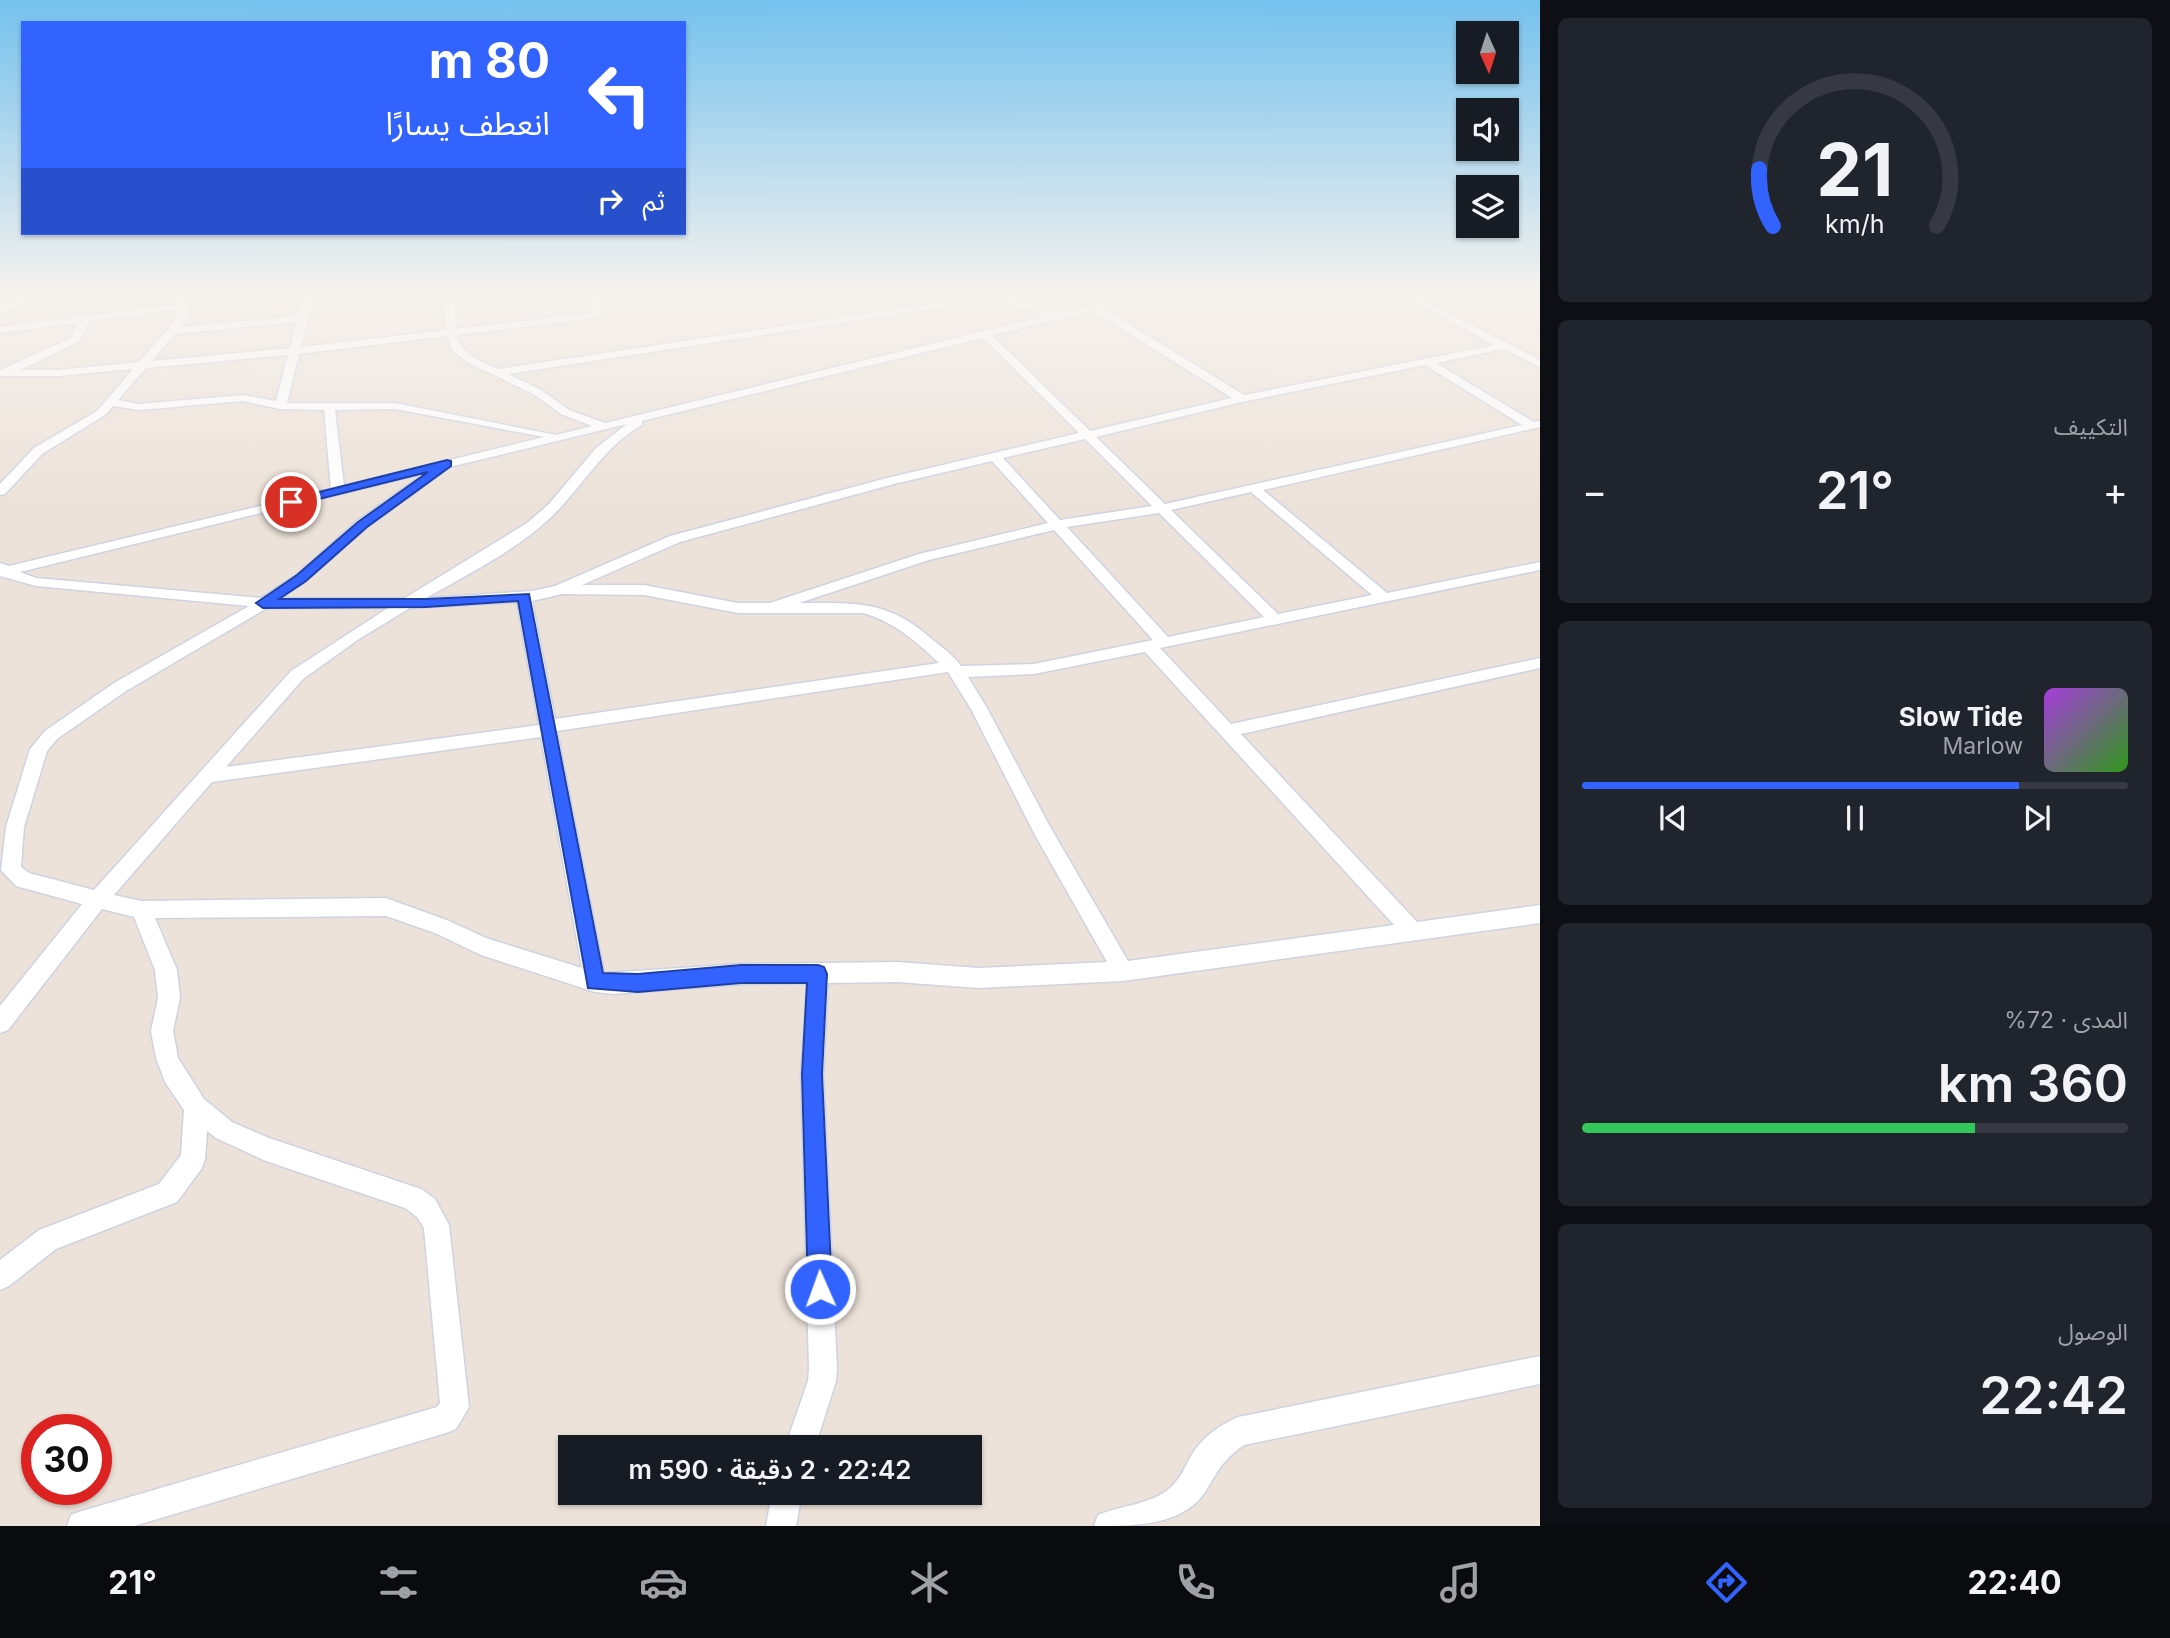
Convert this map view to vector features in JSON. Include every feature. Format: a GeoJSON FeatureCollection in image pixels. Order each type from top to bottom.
{"type":"FeatureCollection","features":[{"type":"Feature","properties":{"kind":"street"},"geometry":{"type":"LineString","coordinates":[[2,373],[28,361]]}},
{"type":"Feature","properties":{"kind":"street"},"geometry":{"type":"LineString","coordinates":[[1,489],[38,452],[95,417],[144,361]]}},
{"type":"Feature","properties":{"kind":"street"},"geometry":{"type":"LineString","coordinates":[[2,373],[58,373],[182,361]]}},
{"type":"Feature","properties":{"kind":"street"},"geometry":{"type":"LineString","coordinates":[[280,406],[292,361]]}},
{"type":"Feature","properties":{"kind":"street"},"geometry":{"type":"LineString","coordinates":[[474,361],[537,392],[565,412],[604,426]]}},
{"type":"Feature","properties":{"kind":"street"},"geometry":{"type":"LineString","coordinates":[[498,372],[569,361]]}},
{"type":"Feature","properties":{"kind":"street"},"geometry":{"type":"LineString","coordinates":[[2,570],[872,361]]}},
{"type":"Feature","properties":{"kind":"street"},"geometry":{"type":"LineString","coordinates":[[1013,361],[1275,620]]}},
{"type":"Feature","properties":{"kind":"street"},"geometry":{"type":"LineString","coordinates":[[1180,361],[1242,400]]}},
{"type":"Feature","properties":{"kind":"street"},"geometry":{"type":"LineString","coordinates":[[559,590],[675,539],[995,457],[1242,400],[1431,361]]}},
{"type":"Feature","properties":{"kind":"street"},"geometry":{"type":"LineString","coordinates":[[1427,362],[1536,425]]}},
{"type":"Feature","properties":{"kind":"street"},"geometry":{"type":"LineString","coordinates":[[110,402],[139,407],[243,398],[280,406],[408,408],[562,436]]}},
{"type":"Feature","properties":{"kind":"street"},"geometry":{"type":"LineString","coordinates":[[329,407],[338,491]]}},
{"type":"Feature","properties":{"kind":"street"},"geometry":{"type":"LineString","coordinates":[[0,1023],[97,900],[297,675],[402,604],[508,544],[554,507],[612,439],[654,414]]}},
{"type":"Feature","properties":{"kind":"street"},"geometry":{"type":"LineString","coordinates":[[769,609],[924,557],[1056,525],[1164,508],[1536,425]]}},
{"type":"Feature","properties":{"kind":"street"},"geometry":{"type":"LineString","coordinates":[[995,457],[1056,525],[1227,731],[1414,933]]}},
{"type":"Feature","properties":{"kind":"street"},"geometry":{"type":"LineString","coordinates":[[447,464],[362,524],[301,578],[120,687],[51,735],[39,749],[7,830],[12,870],[17,876],[97,900],[141,909],[386,907],[442,927],[481,946],[594,982],[638,983],[741,974],[897,972],[979,978],[1124,971],[1540,914]]}},
{"type":"Feature","properties":{"kind":"street"},"geometry":{"type":"LineString","coordinates":[[1253,488],[1382,596]]}},
{"type":"Feature","properties":{"kind":"street"},"geometry":{"type":"LineString","coordinates":[[207,776],[954,669],[1034,669],[1382,596],[1540,566]]}},
{"type":"Feature","properties":{"kind":"street"},"geometry":{"type":"LineString","coordinates":[[2,570],[36,582],[263,603],[402,604],[524,597],[559,590],[644,590],[738,608],[847,606],[879,612],[915,632],[954,669],[979,708],[1042,830],[1124,971]]}},
{"type":"Feature","properties":{"kind":"street"},"geometry":{"type":"LineString","coordinates":[[524,597],[594,982]]}},
{"type":"Feature","properties":{"kind":"street"},"geometry":{"type":"LineString","coordinates":[[1227,731],[1540,663]]}},
{"type":"Feature","properties":{"kind":"street"},"geometry":{"type":"LineString","coordinates":[[82,1526],[446,1419],[455,1407],[436,1225],[426,1208],[412,1198],[266,1149],[224,1130],[196,1107],[173,1074],[167,1058],[162,1031],[169,998],[166,970],[141,909]]}},
{"type":"Feature","properties":{"kind":"street"},"geometry":{"type":"LineString","coordinates":[[804,1435],[822,1381],[823,1369],[812,1074],[818,974]]}},
{"type":"Feature","properties":{"kind":"street"},"geometry":{"type":"LineString","coordinates":[[0,1278],[48,1239],[168,1193],[193,1159],[196,1107]]}},
{"type":"Feature","properties":{"kind":"street"},"geometry":{"type":"LineString","coordinates":[[1109,1526],[1147,1517],[1178,1501],[1192,1487],[1203,1463],[1218,1446],[1238,1432],[1540,1371]]}},
{"type":"Feature","properties":{"kind":"street"},"geometry":{"type":"LineString","coordinates":[[781,1526],[785,1505]]}},
{"type":"Feature","properties":{"kind":"route"},"geometry":{"type":"LineString","coordinates":[[291,502],[447,464],[362,524],[301,578],[263,603],[426,603],[524,597],[594,982],[638,983],[741,974],[818,974],[812,1074],[820,1289]]}}]}
